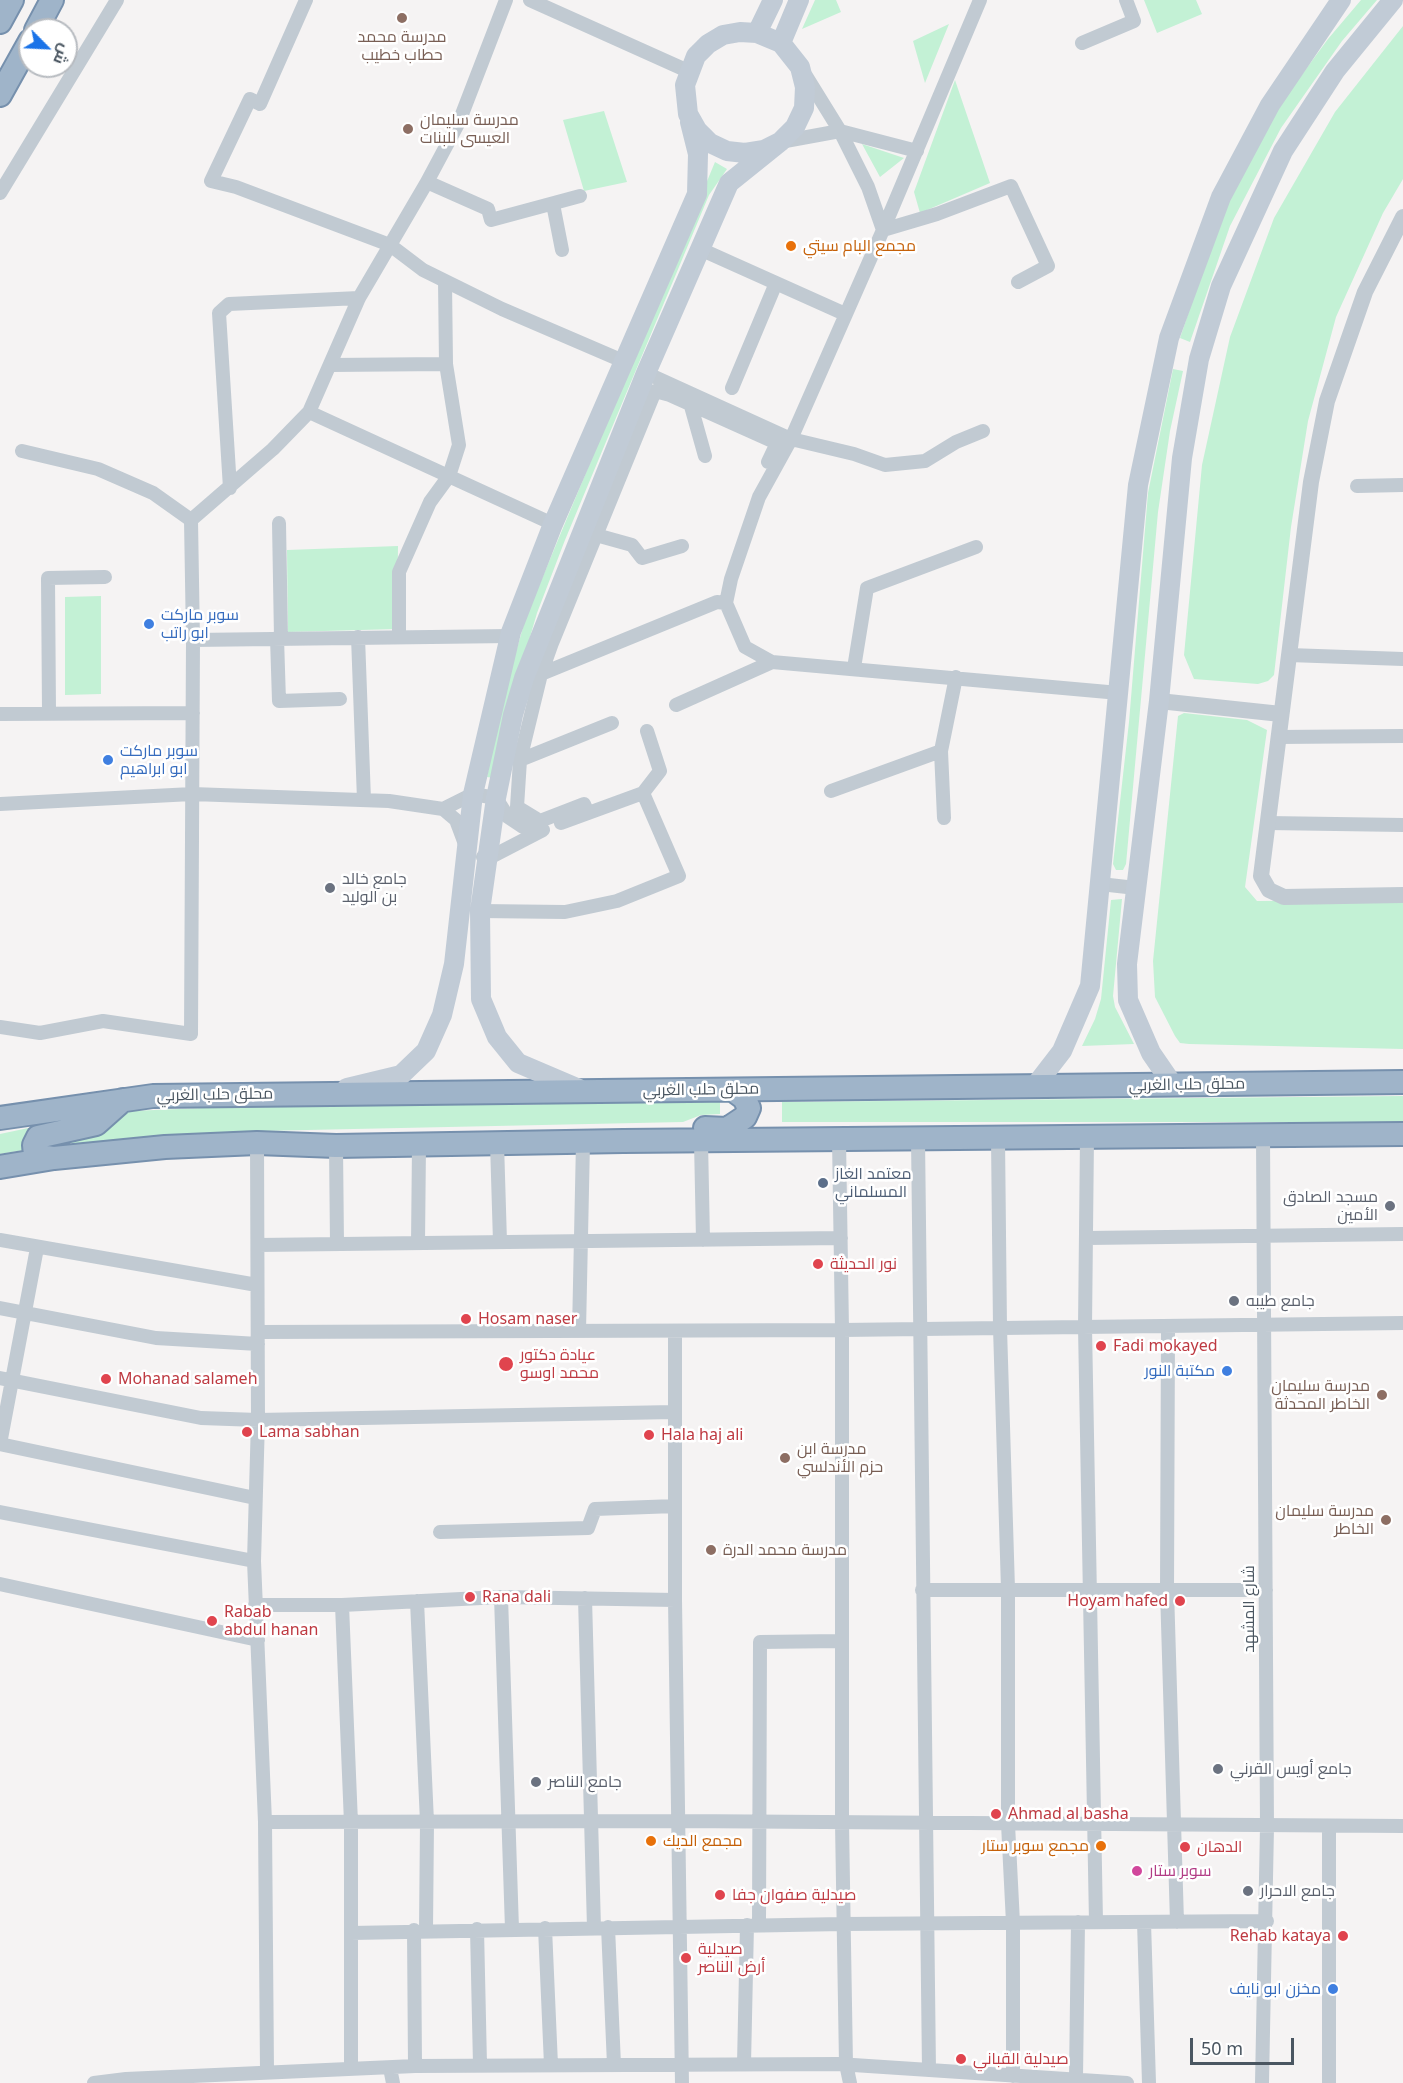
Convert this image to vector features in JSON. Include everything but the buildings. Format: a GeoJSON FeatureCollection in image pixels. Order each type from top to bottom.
{"type":"FeatureCollection","features":[{"type":"Feature","properties":{"kind":"highway"},"geometry":{"type":"LineString","coordinates":[[0,22],[12,0]]}},
{"type":"Feature","properties":{"kind":"highway"},"geometry":{"type":"LineString","coordinates":[[42,18],[52,0]]}},
{"type":"Feature","properties":{"kind":"highway"},"geometry":{"type":"LineString","coordinates":[[0,95],[18,63]]}},
{"type":"Feature","properties":{"kind":"highway","name":"محلق حلب الغربي"},"geometry":{"type":"LineString","coordinates":[[0,1118],[153,1096],[1403,1082]]}},
{"type":"Feature","properties":{"kind":"highway"},"geometry":{"type":"LineString","coordinates":[[652,1142],[688,1131],[706,1128],[727,1129],[745,1117],[749,1108],[744,1098],[733,1090]]}},
{"type":"Feature","properties":{"kind":"highway"},"geometry":{"type":"LineString","coordinates":[[54,1158],[35,1155],[34,1145],[38,1137],[96,1124],[123,1100]]}},
{"type":"Feature","properties":{"kind":"highway"},"geometry":{"type":"LineString","coordinates":[[0,1167],[54,1158],[165,1147],[257,1143],[336,1146],[1403,1134]]}},
{"type":"Feature","properties":{"kind":"main road"},"geometry":{"type":"LineString","coordinates":[[757,33],[773,0]]}},
{"type":"Feature","properties":{"kind":"main road"},"geometry":{"type":"LineString","coordinates":[[781,43],[799,0]]}},
{"type":"Feature","properties":{"kind":"main road"},"geometry":{"type":"LineString","coordinates":[[1035,1086],[1062,1051],[1090,986],[1138,484],[1166,352],[1221,197],[1270,105],[1341,0]]}},
{"type":"Feature","properties":{"kind":"main road"},"geometry":{"type":"LineString","coordinates":[[1173,1085],[1151,1053],[1128,1000],[1127,964],[1159,701],[1182,458],[1199,359],[1221,286],[1283,151],[1335,71],[1393,0]]}},
{"type":"Feature","properties":{"kind":"main road"},"geometry":{"type":"LineString","coordinates":[[326,1094],[401,1075],[426,1051],[442,1015],[454,964],[473,795],[510,636],[553,524],[697,194],[698,154],[684,99],[688,71],[696,56],[708,44],[723,35],[740,32],[757,33],[781,43],[800,67],[805,87],[804,108],[795,127],[780,142],[729,183],[646,373],[524,678],[513,714],[496,798],[480,911],[481,999],[497,1037],[518,1063],[584,1092]]}},
{"type":"Feature","properties":{"kind":"main road"},"geometry":{"type":"LineString","coordinates":[[688,114],[697,130],[710,142],[727,151],[754,152],[780,142]]}},
{"type":"Feature","properties":{"kind":"main road"},"geometry":{"type":"LineString","coordinates":[[1166,352],[1199,359]]}},
{"type":"Feature","properties":{"kind":"street"},"geometry":{"type":"LineString","coordinates":[[0,193],[117,0]]}},
{"type":"Feature","properties":{"kind":"street"},"geometry":{"type":"LineString","coordinates":[[306,0],[260,104],[250,99],[211,181],[236,187],[390,245],[423,270],[445,281],[623,361]]}},
{"type":"Feature","properties":{"kind":"street"},"geometry":{"type":"LineString","coordinates":[[191,520],[230,488],[309,412],[359,298],[427,182],[459,122],[506,0]]}},
{"type":"Feature","properties":{"kind":"street"},"geometry":{"type":"LineString","coordinates":[[530,0],[688,71]]}},
{"type":"Feature","properties":{"kind":"street"},"geometry":{"type":"LineString","coordinates":[[772,663],[745,647],[726,603],[731,579],[753,514],[790,439],[883,230],[980,0]]}},
{"type":"Feature","properties":{"kind":"street"},"geometry":{"type":"LineString","coordinates":[[1082,43],[1134,21],[1126,0]]}},
{"type":"Feature","properties":{"kind":"street"},"geometry":{"type":"LineString","coordinates":[[800,67],[840,131],[868,187],[883,230]]}},
{"type":"Feature","properties":{"kind":"street"},"geometry":{"type":"LineString","coordinates":[[780,142],[840,131],[917,151]]}},
{"type":"Feature","properties":{"kind":"street"},"geometry":{"type":"LineString","coordinates":[[427,182],[488,209],[491,220],[580,196]]}},
{"type":"Feature","properties":{"kind":"street"},"geometry":{"type":"LineString","coordinates":[[883,230],[1011,186],[1048,266],[1018,282]]}},
{"type":"Feature","properties":{"kind":"street"},"geometry":{"type":"LineString","coordinates":[[553,204],[562,250]]}},
{"type":"Feature","properties":{"kind":"street"},"geometry":{"type":"LineString","coordinates":[[1403,217],[1365,292],[1327,401],[1311,482],[1261,876],[1265,886],[1273,894],[1284,897],[1403,895]]}},
{"type":"Feature","properties":{"kind":"street"},"geometry":{"type":"LineString","coordinates":[[700,249],[845,314]]}},
{"type":"Feature","properties":{"kind":"street"},"geometry":{"type":"LineString","coordinates":[[399,637],[399,572],[430,501],[449,476],[459,445],[446,364],[445,281]]}},
{"type":"Feature","properties":{"kind":"street"},"geometry":{"type":"LineString","coordinates":[[732,388],[776,283]]}},
{"type":"Feature","properties":{"kind":"street"},"geometry":{"type":"LineString","coordinates":[[230,488],[219,313],[229,304],[359,298]]}},
{"type":"Feature","properties":{"kind":"street"},"geometry":{"type":"LineString","coordinates":[[331,365],[446,364]]}},
{"type":"Feature","properties":{"kind":"street"},"geometry":{"type":"LineString","coordinates":[[646,373],[688,398],[777,443],[752,499],[753,514]]}},
{"type":"Feature","properties":{"kind":"street"},"geometry":{"type":"LineString","coordinates":[[588,813],[584,804],[540,821],[517,807],[520,760],[542,674],[655,391],[688,398],[790,439],[854,454],[885,465],[925,461],[956,442],[983,431]]}},
{"type":"Feature","properties":{"kind":"street"},"geometry":{"type":"LineString","coordinates":[[688,398],[705,456]]}},
{"type":"Feature","properties":{"kind":"street"},"geometry":{"type":"LineString","coordinates":[[309,412],[553,524]]}},
{"type":"Feature","properties":{"kind":"street"},"geometry":{"type":"LineString","coordinates":[[22,452],[98,469],[153,493],[191,520]]}},
{"type":"Feature","properties":{"kind":"street"},"geometry":{"type":"LineString","coordinates":[[1357,486],[1403,485]]}},
{"type":"Feature","properties":{"kind":"street"},"geometry":{"type":"LineString","coordinates":[[0,1027],[40,1034],[103,1021],[191,1034],[194,640],[191,520]]}},
{"type":"Feature","properties":{"kind":"street"},"geometry":{"type":"LineString","coordinates":[[279,523],[279,701],[340,699]]}},
{"type":"Feature","properties":{"kind":"street"},"geometry":{"type":"LineString","coordinates":[[596,535],[632,545],[642,558],[682,546]]}},
{"type":"Feature","properties":{"kind":"street"},"geometry":{"type":"LineString","coordinates":[[854,668],[867,588],[976,547]]}},
{"type":"Feature","properties":{"kind":"street"},"geometry":{"type":"LineString","coordinates":[[49,712],[48,579],[105,577]]}},
{"type":"Feature","properties":{"kind":"street"},"geometry":{"type":"LineString","coordinates":[[542,674],[717,602],[726,603]]}},
{"type":"Feature","properties":{"kind":"street"},"geometry":{"type":"LineString","coordinates":[[194,640],[510,636]]}},
{"type":"Feature","properties":{"kind":"street"},"geometry":{"type":"LineString","coordinates":[[358,637],[364,800]]}},
{"type":"Feature","properties":{"kind":"street"},"geometry":{"type":"LineString","coordinates":[[1289,655],[1403,659]]}},
{"type":"Feature","properties":{"kind":"street"},"geometry":{"type":"LineString","coordinates":[[676,705],[772,663],[854,668],[1119,693]]}},
{"type":"Feature","properties":{"kind":"street"},"geometry":{"type":"LineString","coordinates":[[944,818],[941,751],[956,677]]}},
{"type":"Feature","properties":{"kind":"street"},"geometry":{"type":"LineString","coordinates":[[1159,701],[1281,714]]}},
{"type":"Feature","properties":{"kind":"street"},"geometry":{"type":"LineString","coordinates":[[0,714],[193,713]]}},
{"type":"Feature","properties":{"kind":"street"},"geometry":{"type":"LineString","coordinates":[[520,760],[612,723]]}},
{"type":"Feature","properties":{"kind":"street"},"geometry":{"type":"LineString","coordinates":[[443,809],[456,820],[467,853],[488,858],[541,831],[643,793],[660,771],[647,730]]}},
{"type":"Feature","properties":{"kind":"street"},"geometry":{"type":"LineString","coordinates":[[1278,737],[1403,736]]}},
{"type":"Feature","properties":{"kind":"street"},"geometry":{"type":"LineString","coordinates":[[831,791],[941,751]]}},
{"type":"Feature","properties":{"kind":"street"},"geometry":{"type":"LineString","coordinates":[[480,911],[565,912],[617,901],[679,876],[643,793]]}},
{"type":"Feature","properties":{"kind":"street"},"geometry":{"type":"LineString","coordinates":[[0,804],[192,794],[364,800],[443,809],[473,795],[496,798],[508,817],[523,827],[541,831]]}},
{"type":"Feature","properties":{"kind":"street"},"geometry":{"type":"LineString","coordinates":[[1268,823],[1403,825]]}},
{"type":"Feature","properties":{"kind":"street"},"geometry":{"type":"LineString","coordinates":[[1100,884],[1136,888]]}},
{"type":"Feature","properties":{"kind":"street","name":"شارع المشهد"},"geometry":{"type":"LineString","coordinates":[[1262,2083],[1267,1827],[1263,1136]]}},
{"type":"Feature","properties":{"kind":"street"},"geometry":{"type":"LineString","coordinates":[[1088,1137],[1085,1327],[1096,1922]]}},
{"type":"Feature","properties":{"kind":"street"},"geometry":{"type":"LineString","coordinates":[[918,1138],[929,2070]]}},
{"type":"Feature","properties":{"kind":"street"},"geometry":{"type":"LineString","coordinates":[[998,1138],[1000,1328],[1008,1589],[1008,1824],[1013,1923],[1013,2076]]}},
{"type":"Feature","properties":{"kind":"street"},"geometry":{"type":"LineString","coordinates":[[839,1139],[842,1330],[843,1924],[846,2064],[850,2083]]}},
{"type":"Feature","properties":{"kind":"street"},"geometry":{"type":"LineString","coordinates":[[701,1141],[703,1240]]}},
{"type":"Feature","properties":{"kind":"street"},"geometry":{"type":"LineString","coordinates":[[579,1331],[583,1142]]}},
{"type":"Feature","properties":{"kind":"street"},"geometry":{"type":"LineString","coordinates":[[257,1143],[258,1420],[254,1561],[265,1822],[267,2072]]}},
{"type":"Feature","properties":{"kind":"street"},"geometry":{"type":"LineString","coordinates":[[497,1143],[500,1242]]}},
{"type":"Feature","properties":{"kind":"street"},"geometry":{"type":"LineString","coordinates":[[418,1243],[419,1145]]}},
{"type":"Feature","properties":{"kind":"street"},"geometry":{"type":"LineString","coordinates":[[336,1146],[337,1244]]}},
{"type":"Feature","properties":{"kind":"street"},"geometry":{"type":"LineString","coordinates":[[1088,1238],[1403,1234]]}},
{"type":"Feature","properties":{"kind":"street"},"geometry":{"type":"LineString","coordinates":[[258,1245],[841,1238]]}},
{"type":"Feature","properties":{"kind":"street"},"geometry":{"type":"LineString","coordinates":[[0,1240],[256,1286]]}},
{"type":"Feature","properties":{"kind":"street"},"geometry":{"type":"LineString","coordinates":[[37,1248],[23,1313],[5,1379],[0,1444],[255,1498]]}},
{"type":"Feature","properties":{"kind":"street"},"geometry":{"type":"LineString","coordinates":[[0,1308],[156,1338],[579,1331],[1403,1323]]}},
{"type":"Feature","properties":{"kind":"street"},"geometry":{"type":"LineString","coordinates":[[1168,1326],[1167,1590],[1177,1922]]}},
{"type":"Feature","properties":{"kind":"street"},"geometry":{"type":"LineString","coordinates":[[675,1331],[675,1600],[682,2083]]}},
{"type":"Feature","properties":{"kind":"street"},"geometry":{"type":"LineString","coordinates":[[5,1379],[201,1418],[258,1420],[674,1412]]}},
{"type":"Feature","properties":{"kind":"street"},"geometry":{"type":"LineString","coordinates":[[440,1532],[588,1528],[595,1509],[675,1506]]}},
{"type":"Feature","properties":{"kind":"street"},"geometry":{"type":"LineString","coordinates":[[0,1512],[254,1561]]}},
{"type":"Feature","properties":{"kind":"street"},"geometry":{"type":"LineString","coordinates":[[0,1584],[258,1641]]}},
{"type":"Feature","properties":{"kind":"street"},"geometry":{"type":"LineString","coordinates":[[922,1590],[1266,1590]]}},
{"type":"Feature","properties":{"kind":"street"},"geometry":{"type":"LineString","coordinates":[[255,1605],[342,1605],[501,1597],[675,1600]]}},
{"type":"Feature","properties":{"kind":"street"},"geometry":{"type":"LineString","coordinates":[[501,1597],[512,1929]]}},
{"type":"Feature","properties":{"kind":"street"},"geometry":{"type":"LineString","coordinates":[[585,1598],[591,1821],[614,2064]]}},
{"type":"Feature","properties":{"kind":"street"},"geometry":{"type":"LineString","coordinates":[[415,2066],[427,1822],[417,1601]]}},
{"type":"Feature","properties":{"kind":"street"},"geometry":{"type":"LineString","coordinates":[[342,1605],[351,1823],[351,2069]]}},
{"type":"Feature","properties":{"kind":"street"},"geometry":{"type":"LineString","coordinates":[[744,2064],[760,1822],[760,1642],[841,1641]]}},
{"type":"Feature","properties":{"kind":"street"},"geometry":{"type":"LineString","coordinates":[[265,1822],[679,1821],[1267,1827],[1403,1826]]}},
{"type":"Feature","properties":{"kind":"street"},"geometry":{"type":"LineString","coordinates":[[1329,1827],[1329,2083]]}},
{"type":"Feature","properties":{"kind":"street"},"geometry":{"type":"LineString","coordinates":[[351,1933],[753,1925],[1266,1921]]}},
{"type":"Feature","properties":{"kind":"street"},"geometry":{"type":"LineString","coordinates":[[1077,2078],[1078,1922]]}},
{"type":"Feature","properties":{"kind":"street"},"geometry":{"type":"LineString","coordinates":[[1144,1922],[1149,2083]]}},
{"type":"Feature","properties":{"kind":"street"},"geometry":{"type":"LineString","coordinates":[[545,1928],[551,2065]]}},
{"type":"Feature","properties":{"kind":"street"},"geometry":{"type":"LineString","coordinates":[[477,1929],[480,2065]]}},
{"type":"Feature","properties":{"kind":"street"},"geometry":{"type":"LineString","coordinates":[[94,2083],[267,2072],[415,2066],[614,2064],[846,2064],[1128,2083]]}},
{"type":"Feature","properties":{"kind":"street"},"geometry":{"type":"LineString","coordinates":[[390,2068],[393,2083]]}},
{"type":"Feature","properties":{"kind":"green space"},"geometry":{"type":"Polygon","coordinates":[[[815,0],[836,0],[841,12],[802,29],[815,0]]]}},
{"type":"Feature","properties":{"kind":"green space"},"geometry":{"type":"Polygon","coordinates":[[[1144,0],[1196,0],[1202,14],[1157,33],[1144,0]]]}},
{"type":"Feature","properties":{"kind":"green space"},"geometry":{"type":"Polygon","coordinates":[[[1361,0],[1377,0],[1342,41],[1281,128],[1230,226],[1190,342],[1180,338],[1222,213],[1281,103],[1328,39],[1361,0]]]}},
{"type":"Feature","properties":{"kind":"green space"},"geometry":{"type":"Polygon","coordinates":[[[949,24],[925,83],[913,41],[949,24]]]}},
{"type":"Feature","properties":{"kind":"green space"},"geometry":{"type":"Polygon","coordinates":[[[1403,26],[1403,179],[1383,213],[1336,317],[1308,421],[1291,527],[1274,675],[1268,681],[1258,684],[1194,679],[1184,655],[1202,465],[1230,337],[1274,218],[1335,112],[1403,26]]]}},
{"type":"Feature","properties":{"kind":"green space"},"geometry":{"type":"Polygon","coordinates":[[[955,80],[990,183],[920,213],[914,192],[955,80]]]}},
{"type":"Feature","properties":{"kind":"green space"},"geometry":{"type":"Polygon","coordinates":[[[604,111],[627,182],[584,191],[563,120],[604,111]]]}},
{"type":"Feature","properties":{"kind":"green space"},"geometry":{"type":"Polygon","coordinates":[[[862,144],[904,158],[880,177],[862,144]]]}},
{"type":"Feature","properties":{"kind":"green space"},"geometry":{"type":"Polygon","coordinates":[[[715,162],[727,169],[709,195],[565,540],[537,613],[509,709],[494,778],[487,777],[501,704],[526,617],[715,162]]]}},
{"type":"Feature","properties":{"kind":"green space"},"geometry":{"type":"Polygon","coordinates":[[[1173,369],[1183,371],[1170,431],[1158,512],[1126,864],[1123,870],[1116,870],[1113,864],[1129,722],[1148,493],[1173,369]]]}},
{"type":"Feature","properties":{"kind":"green space"},"geometry":{"type":"Polygon","coordinates":[[[398,546],[397,629],[288,632],[287,550],[398,546]]]}},
{"type":"Feature","properties":{"kind":"green space"},"geometry":{"type":"Polygon","coordinates":[[[101,596],[101,694],[65,695],[65,597],[101,596]]]}},
{"type":"Feature","properties":{"kind":"green space"},"geometry":{"type":"Polygon","coordinates":[[[1184,713],[1247,720],[1267,730],[1245,887],[1257,901],[1403,900],[1403,1049],[1189,1044],[1180,1043],[1175,1036],[1155,997],[1153,961],[1178,716],[1184,713]]]}},
{"type":"Feature","properties":{"kind":"green space"},"geometry":{"type":"Polygon","coordinates":[[[1122,899],[1113,996],[1115,1007],[1134,1044],[1082,1046],[1095,1019],[1101,999],[1111,900],[1122,899]]]}},
{"type":"Feature","properties":{"kind":"green space"},"geometry":{"type":"Polygon","coordinates":[[[1403,1096],[1403,1122],[782,1122],[782,1102],[1403,1096]]]}},
{"type":"Feature","properties":{"kind":"green space"},"geometry":{"type":"Polygon","coordinates":[[[720,1100],[720,1114],[701,1115],[683,1122],[260,1131],[48,1145],[96,1133],[130,1111],[303,1104],[504,1105],[720,1100]]]}},
{"type":"Feature","properties":{"kind":"green space"},"geometry":{"type":"Polygon","coordinates":[[[85,1116],[24,1150],[0,1154],[0,1134],[85,1116]]]}},
{"type":"Feature","properties":{"kind":"place","name":"مدرسة محمد حطاب خطيب"},"geometry":{"type":"Point","coordinates":[402,18]}},
{"type":"Feature","properties":{"kind":"place","name":"مدرسة سليمان العيسى للبنات"},"geometry":{"type":"Point","coordinates":[408,129]}},
{"type":"Feature","properties":{"kind":"place","name":"مجمع البام سيتي"},"geometry":{"type":"Point","coordinates":[791,246]}},
{"type":"Feature","properties":{"kind":"place","name":"سوبر ماركت ابو راتب"},"geometry":{"type":"Point","coordinates":[149,624]}},
{"type":"Feature","properties":{"kind":"place","name":"سوبر ماركت ابو ابراهيم"},"geometry":{"type":"Point","coordinates":[108,760]}},
{"type":"Feature","properties":{"kind":"place","name":"جامع خالد بن الوليد"},"geometry":{"type":"Point","coordinates":[330,888]}},
{"type":"Feature","properties":{"kind":"place","name":"معتمد الغاز المسلماني"},"geometry":{"type":"Point","coordinates":[823,1183]}},
{"type":"Feature","properties":{"kind":"place","name":"مسجد الصادق الأمين"},"geometry":{"type":"Point","coordinates":[1390,1206]}},
{"type":"Feature","properties":{"kind":"place","name":"نور الحديثة"},"geometry":{"type":"Point","coordinates":[818,1264]}},
{"type":"Feature","properties":{"kind":"place","name":"جامع طيبه"},"geometry":{"type":"Point","coordinates":[1234,1301]}},
{"type":"Feature","properties":{"kind":"place","name":"Hosam naser"},"geometry":{"type":"Point","coordinates":[466,1319]}},
{"type":"Feature","properties":{"kind":"place","name":"Fadi mokayed"},"geometry":{"type":"Point","coordinates":[1101,1346]}},
{"type":"Feature","properties":{"kind":"place","name":"عيادة دكتور محمد اوسو"},"geometry":{"type":"Point","coordinates":[506,1364]}},
{"type":"Feature","properties":{"kind":"place","name":"مكتبة النور"},"geometry":{"type":"Point","coordinates":[1227,1371]}},
{"type":"Feature","properties":{"kind":"place","name":"Mohanad salameh"},"geometry":{"type":"Point","coordinates":[106,1379]}},
{"type":"Feature","properties":{"kind":"place","name":"مدرسة سليمان الخاطر المحدثة"},"geometry":{"type":"Point","coordinates":[1382,1395]}},
{"type":"Feature","properties":{"kind":"place","name":"Lama sabhan"},"geometry":{"type":"Point","coordinates":[247,1432]}},
{"type":"Feature","properties":{"kind":"place","name":"Hala haj ali"},"geometry":{"type":"Point","coordinates":[649,1435]}},
{"type":"Feature","properties":{"kind":"place","name":"مدرسة ابن حزم الأندلسي"},"geometry":{"type":"Point","coordinates":[785,1458]}},
{"type":"Feature","properties":{"kind":"place","name":"مدرسة سليمان الخاطر"},"geometry":{"type":"Point","coordinates":[1386,1520]}},
{"type":"Feature","properties":{"kind":"place","name":"مدرسة محمد الدرة"},"geometry":{"type":"Point","coordinates":[711,1550]}},
{"type":"Feature","properties":{"kind":"place","name":"Rana dali"},"geometry":{"type":"Point","coordinates":[470,1597]}},
{"type":"Feature","properties":{"kind":"place","name":"Hoyam hafed"},"geometry":{"type":"Point","coordinates":[1180,1601]}},
{"type":"Feature","properties":{"kind":"place","name":"Rabab abdul hanan"},"geometry":{"type":"Point","coordinates":[212,1621]}},
{"type":"Feature","properties":{"kind":"place","name":"جامع أويس القرني"},"geometry":{"type":"Point","coordinates":[1218,1769]}},
{"type":"Feature","properties":{"kind":"place","name":"جامع الناصر"},"geometry":{"type":"Point","coordinates":[536,1782]}},
{"type":"Feature","properties":{"kind":"place","name":"Ahmad al basha"},"geometry":{"type":"Point","coordinates":[996,1814]}},
{"type":"Feature","properties":{"kind":"place","name":"مجمع الديك"},"geometry":{"type":"Point","coordinates":[651,1841]}},
{"type":"Feature","properties":{"kind":"place","name":"مجمع سوبر ستار"},"geometry":{"type":"Point","coordinates":[1101,1846]}},
{"type":"Feature","properties":{"kind":"place","name":"الدهان"},"geometry":{"type":"Point","coordinates":[1185,1847]}},
{"type":"Feature","properties":{"kind":"place","name":"سوبر ستار"},"geometry":{"type":"Point","coordinates":[1137,1871]}},
{"type":"Feature","properties":{"kind":"place","name":"جامع الاحرار"},"geometry":{"type":"Point","coordinates":[1248,1891]}},
{"type":"Feature","properties":{"kind":"place","name":"صيدلية صفوان جفا"},"geometry":{"type":"Point","coordinates":[720,1895]}},
{"type":"Feature","properties":{"kind":"place","name":"Rehab kataya"},"geometry":{"type":"Point","coordinates":[1343,1936]}},
{"type":"Feature","properties":{"kind":"place","name":"صيدلية أرض الناصر"},"geometry":{"type":"Point","coordinates":[686,1958]}},
{"type":"Feature","properties":{"kind":"place","name":"مخزن ابو نايف"},"geometry":{"type":"Point","coordinates":[1333,1989]}},
{"type":"Feature","properties":{"kind":"place","name":"صيدلية القباني"},"geometry":{"type":"Point","coordinates":[961,2059]}}]}
